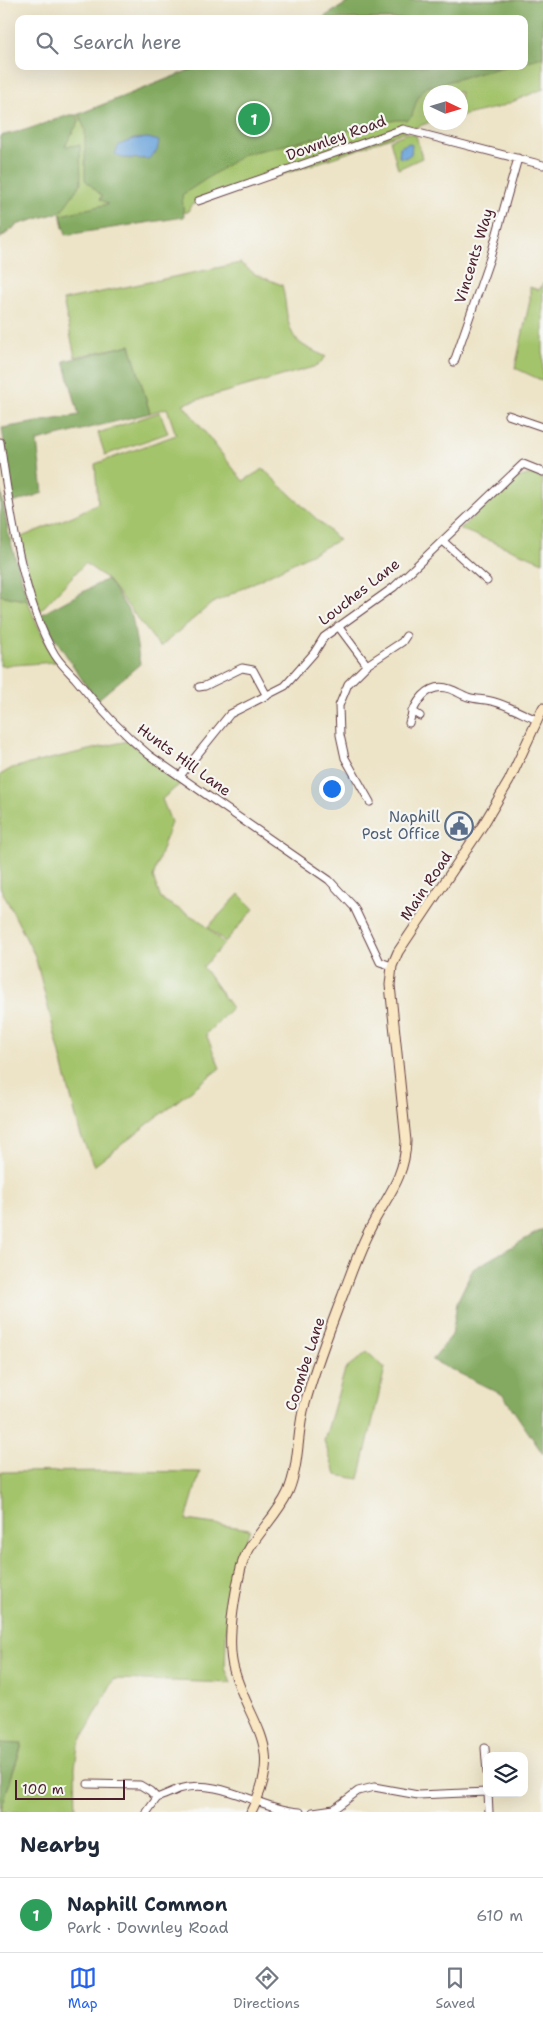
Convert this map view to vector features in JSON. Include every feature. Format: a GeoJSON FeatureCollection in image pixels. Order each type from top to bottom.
{"type":"FeatureCollection","features":[{"type":"Feature","properties":{"kind":"street","name":"Downley Road"},"geometry":{"type":"LineString","coordinates":[[198,201],[403,129],[543,165]]}},
{"type":"Feature","properties":{"kind":"street","name":"Vincents Way"},"geometry":{"type":"LineString","coordinates":[[454,362],[490,258],[518,158]]}},
{"type":"Feature","properties":{"kind":"street"},"geometry":{"type":"LineString","coordinates":[[508,415],[543,427]]}},
{"type":"Feature","properties":{"kind":"street","name":"Hunts Hill Lane"},"geometry":{"type":"LineString","coordinates":[[0,442],[9,500],[28,582],[42,626],[56,655],[88,695],[132,741],[328,880],[354,907],[380,962],[391,970]]}},
{"type":"Feature","properties":{"kind":"street","name":"Louches Lane"},"geometry":{"type":"LineString","coordinates":[[180,776],[230,714],[285,686],[314,654],[324,637],[394,587],[523,464],[543,472]]}},
{"type":"Feature","properties":{"kind":"street"},"geometry":{"type":"LineString","coordinates":[[443,541],[487,581]]}},
{"type":"Feature","properties":{"kind":"street"},"geometry":{"type":"LineString","coordinates":[[338,626],[367,665]]}},
{"type":"Feature","properties":{"kind":"street"},"geometry":{"type":"LineString","coordinates":[[370,802],[345,758],[340,735],[339,706],[348,684],[367,665],[402,642],[406,636]]}},
{"type":"Feature","properties":{"kind":"street"},"geometry":{"type":"LineString","coordinates":[[199,687],[205,686],[242,668],[254,670],[267,696]]}},
{"type":"Feature","properties":{"kind":"street"},"geometry":{"type":"LineString","coordinates":[[409,723],[412,711],[429,690],[439,687],[450,689],[466,697],[495,702],[537,720]]}},
{"type":"Feature","properties":{"kind":"street","name":"Main Road"},"geometry":{"type":"LineString","coordinates":[[391,970],[398,952],[483,824],[509,781],[543,708]]}},
{"type":"Feature","properties":{"kind":"street"},"geometry":{"type":"LineString","coordinates":[[412,711],[420,716]]}},
{"type":"Feature","properties":{"kind":"street","name":"Coombe Lane"},"geometry":{"type":"LineString","coordinates":[[251,1812],[264,1774],[266,1758],[263,1741],[234,1670],[231,1656],[232,1629],[240,1572],[249,1548],[276,1513],[291,1485],[302,1416],[309,1387],[363,1242],[404,1166],[406,1141],[390,985],[391,970]]}},
{"type":"Feature","properties":{"kind":"street"},"geometry":{"type":"LineString","coordinates":[[485,1748],[485,1752]]}},
{"type":"Feature","properties":{"kind":"street"},"geometry":{"type":"LineString","coordinates":[[88,1784],[140,1785],[150,1790],[157,1798]]}},
{"type":"Feature","properties":{"kind":"street"},"geometry":{"type":"LineString","coordinates":[[147,1812],[157,1798],[180,1789],[204,1787],[228,1791],[256,1802],[288,1811],[300,1812]]}},
{"type":"Feature","properties":{"kind":"street"},"geometry":{"type":"LineString","coordinates":[[313,1812],[336,1811],[358,1791],[374,1787],[418,1795],[483,1793]]}},
{"type":"Feature","properties":{"kind":"street"},"geometry":{"type":"LineString","coordinates":[[488,1797],[490,1812]]}},
{"type":"Feature","properties":{"kind":"green space"},"geometry":{"type":"Polygon","coordinates":[[[352,0],[543,0],[543,89],[500,107],[468,114],[468,85],[423,85],[423,125],[356,150],[191,205],[188,212],[63,228],[60,212],[19,224],[2,237],[79,122],[77,115],[190,70],[528,70],[528,15],[328,15],[352,0]]]}},
{"type":"Feature","properties":{"kind":"green space"},"geometry":{"type":"Polygon","coordinates":[[[352,0],[543,0],[543,57],[528,61],[528,15],[328,15],[352,0]]]}},
{"type":"Feature","properties":{"kind":"green space"},"geometry":{"type":"Polygon","coordinates":[[[190,70],[492,70],[435,85],[423,85],[423,90],[418,97],[412,116],[408,120],[396,120],[244,154],[182,195],[184,217],[66,235],[61,215],[108,204],[100,199],[102,196],[85,180],[85,130],[79,114],[190,70]]]}},
{"type":"Feature","properties":{"kind":"green space"},"geometry":{"type":"Polygon","coordinates":[[[69,115],[77,115],[79,121],[65,146],[80,145],[81,183],[61,212],[19,224],[5,233],[0,239],[0,136],[25,130],[69,115]]]}},
{"type":"Feature","properties":{"kind":"green space"},"geometry":{"type":"Polygon","coordinates":[[[407,133],[416,135],[422,158],[398,169],[390,140],[407,133]]]}},
{"type":"Feature","properties":{"kind":"green space"},"geometry":{"type":"Polygon","coordinates":[[[240,263],[255,274],[282,285],[289,322],[294,336],[304,346],[326,357],[317,366],[183,404],[243,481],[263,469],[339,540],[211,604],[160,647],[107,579],[85,563],[40,611],[19,538],[75,515],[98,503],[95,464],[176,435],[167,408],[150,413],[130,345],[75,357],[63,300],[240,263]]]}},
{"type":"Feature","properties":{"kind":"green space"},"geometry":{"type":"Polygon","coordinates":[[[543,283],[543,381],[515,368],[530,300],[530,287],[539,290],[543,283]]]}},
{"type":"Feature","properties":{"kind":"green space"},"geometry":{"type":"Polygon","coordinates":[[[130,345],[150,413],[37,441],[43,493],[13,503],[2,428],[79,415],[64,361],[130,345]]]}},
{"type":"Feature","properties":{"kind":"green space"},"geometry":{"type":"Polygon","coordinates":[[[160,412],[168,433],[105,455],[98,433],[160,412]]]}},
{"type":"Feature","properties":{"kind":"green space"},"geometry":{"type":"Polygon","coordinates":[[[532,474],[543,479],[543,562],[460,529],[513,479],[532,474]]]}},
{"type":"Feature","properties":{"kind":"green space"},"geometry":{"type":"Polygon","coordinates":[[[0,488],[9,536],[28,601],[0,595],[0,488]]]}},
{"type":"Feature","properties":{"kind":"green space"},"geometry":{"type":"Polygon","coordinates":[[[107,579],[132,616],[140,664],[96,701],[40,615],[107,579]]]}},
{"type":"Feature","properties":{"kind":"green space"},"geometry":{"type":"Polygon","coordinates":[[[0,595],[28,601],[35,620],[56,662],[0,666],[0,595]]]}},
{"type":"Feature","properties":{"kind":"green space"},"geometry":{"type":"Polygon","coordinates":[[[127,741],[180,780],[179,785],[162,799],[171,822],[153,877],[161,899],[202,922],[224,944],[203,967],[232,1008],[206,1034],[220,1068],[94,1166],[80,1133],[35,956],[0,887],[0,775],[12,768],[127,741]]]}},
{"type":"Feature","properties":{"kind":"green space"},"geometry":{"type":"Polygon","coordinates":[[[239,894],[254,909],[225,942],[208,927],[239,894]]]}},
{"type":"Feature","properties":{"kind":"green space"},"geometry":{"type":"Polygon","coordinates":[[[543,1229],[543,1454],[503,1395],[432,1360],[452,1335],[457,1302],[473,1269],[543,1229]]]}},
{"type":"Feature","properties":{"kind":"green space"},"geometry":{"type":"Polygon","coordinates":[[[367,1352],[385,1368],[359,1479],[336,1475],[324,1441],[345,1370],[367,1352]]]}},
{"type":"Feature","properties":{"kind":"green space"},"geometry":{"type":"Polygon","coordinates":[[[0,1472],[200,1472],[186,1520],[250,1529],[232,1581],[227,1615],[225,1668],[231,1683],[114,1679],[78,1746],[75,1767],[76,1812],[0,1812],[22,1745],[0,1743],[0,1472]]]}},
{"type":"Feature","properties":{"kind":"green space"},"geometry":{"type":"Polygon","coordinates":[[[0,1743],[22,1744],[0,1812],[0,1743]]]}},
{"type":"Feature","properties":{"kind":"water"},"geometry":{"type":"Polygon","coordinates":[[[148,138],[159,141],[157,151],[148,159],[122,158],[115,154],[119,145],[134,139],[148,138]]]}},
{"type":"Feature","properties":{"kind":"water"},"geometry":{"type":"Polygon","coordinates":[[[409,143],[412,145],[411,154],[405,158],[399,157],[400,147],[409,143]]]}},
{"type":"Feature","properties":{"kind":"place","name":"Naphill Common"},"geometry":{"type":"Point","coordinates":[254,119]}},
{"type":"Feature","properties":{"kind":"place","name":"Naphill Post Office"},"geometry":{"type":"Point","coordinates":[459,826]}}]}
